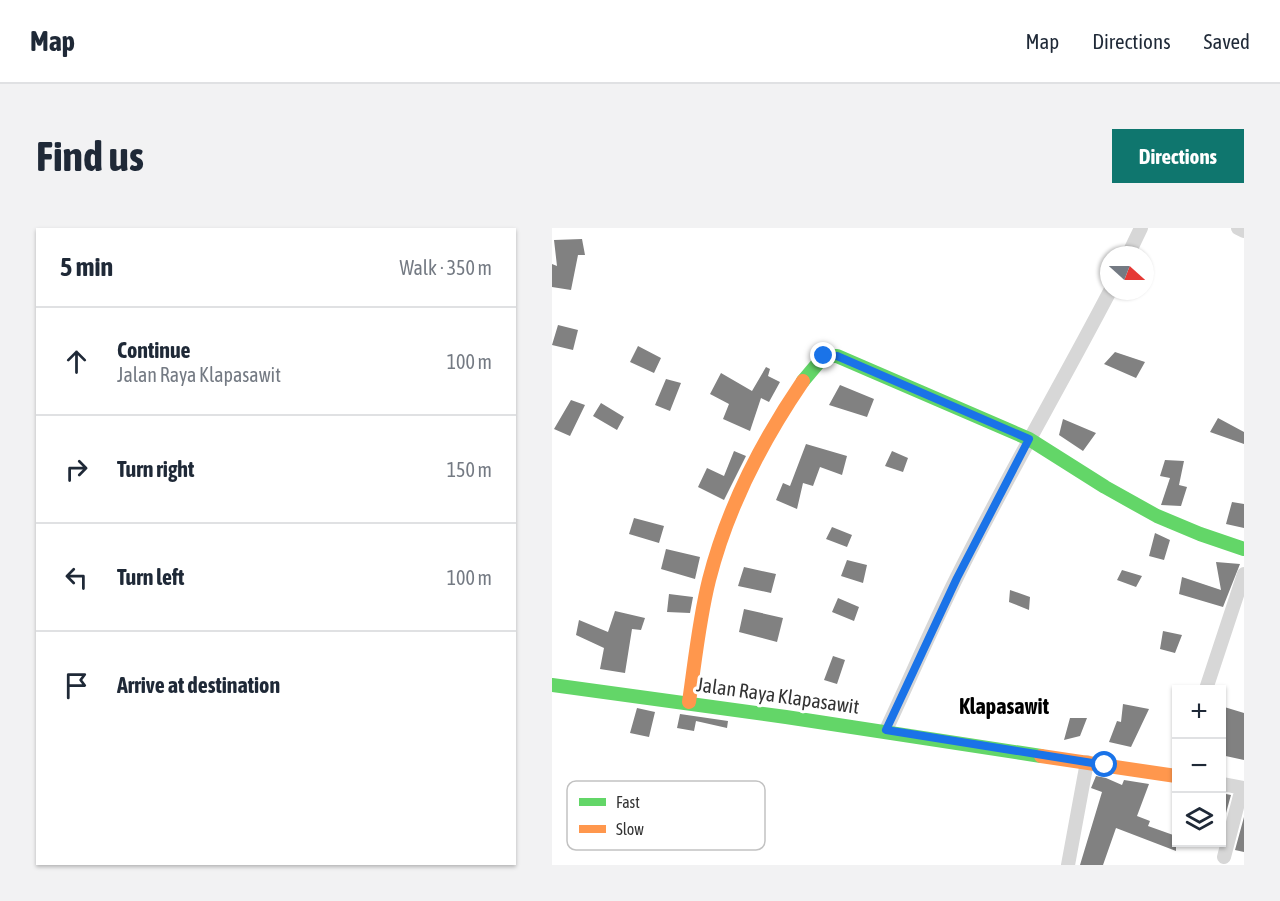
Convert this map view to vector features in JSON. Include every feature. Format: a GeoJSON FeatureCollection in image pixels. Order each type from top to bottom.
{"type":"FeatureCollection","features":[{"type":"Feature","properties":{"kind":"street"},"geometry":{"type":"LineString","coordinates":[[1132,246],[1141,228]]}},
{"type":"Feature","properties":{"kind":"street"},"geometry":{"type":"LineString","coordinates":[[1238,228],[1244,231]]}},
{"type":"Feature","properties":{"kind":"street"},"geometry":{"type":"LineString","coordinates":[[886,730],[957,578],[1029,439],[1069,370],[1105,300]]}},
{"type":"Feature","properties":{"kind":"street"},"geometry":{"type":"LineString","coordinates":[[689,702],[704,607],[719,545],[753,465],[814,364],[824,356],[837,356],[1029,439],[1105,487],[1157,516],[1244,549]]}},
{"type":"Feature","properties":{"kind":"street"},"geometry":{"type":"LineString","coordinates":[[1208,685],[1244,574]]}},
{"type":"Feature","properties":{"kind":"street","name":"Jalan Raya Klapasawit"},"geometry":{"type":"LineString","coordinates":[[552,685],[886,730],[1172,775]]}},
{"type":"Feature","properties":{"kind":"street"},"geometry":{"type":"LineString","coordinates":[[1068,865],[1087,762]]}},
{"type":"Feature","properties":{"kind":"street"},"geometry":{"type":"LineString","coordinates":[[1224,857],[1243,788],[1226,785]]}},
{"type":"Feature","properties":{"kind":"building"},"geometry":{"type":"Polygon","coordinates":[[[582,239],[585,255],[578,255],[571,290],[552,287],[552,264],[557,266],[554,240],[582,239]]]}},
{"type":"Feature","properties":{"kind":"building"},"geometry":{"type":"Polygon","coordinates":[[[558,325],[578,330],[573,350],[552,345],[558,325]]]}},
{"type":"Feature","properties":{"kind":"building"},"geometry":{"type":"Polygon","coordinates":[[[638,346],[661,358],[654,373],[630,362],[638,346]]]}},
{"type":"Feature","properties":{"kind":"building"},"geometry":{"type":"Polygon","coordinates":[[[1115,352],[1145,362],[1136,378],[1104,364],[1115,352]]]}},
{"type":"Feature","properties":{"kind":"building"},"geometry":{"type":"Polygon","coordinates":[[[766,367],[770,369],[768,376],[780,382],[769,402],[761,398],[750,431],[723,419],[729,404],[710,394],[721,373],[752,391],[766,367]]]}},
{"type":"Feature","properties":{"kind":"building"},"geometry":{"type":"Polygon","coordinates":[[[666,379],[681,383],[670,411],[655,405],[666,379]]]}},
{"type":"Feature","properties":{"kind":"building"},"geometry":{"type":"Polygon","coordinates":[[[840,385],[874,399],[867,417],[829,405],[840,385]]]}},
{"type":"Feature","properties":{"kind":"building"},"geometry":{"type":"Polygon","coordinates":[[[571,400],[585,405],[570,436],[554,429],[571,400]]]}},
{"type":"Feature","properties":{"kind":"building"},"geometry":{"type":"Polygon","coordinates":[[[601,403],[624,417],[617,430],[593,416],[601,403]]]}},
{"type":"Feature","properties":{"kind":"building"},"geometry":{"type":"Polygon","coordinates":[[[1218,418],[1244,432],[1244,444],[1210,432],[1218,418]]]}},
{"type":"Feature","properties":{"kind":"building"},"geometry":{"type":"Polygon","coordinates":[[[1063,419],[1096,433],[1083,451],[1059,435],[1063,419]]]}},
{"type":"Feature","properties":{"kind":"building"},"geometry":{"type":"Polygon","coordinates":[[[806,444],[847,456],[842,475],[820,467],[813,486],[803,483],[797,509],[776,500],[783,483],[790,486],[806,444]]]}},
{"type":"Feature","properties":{"kind":"building"},"geometry":{"type":"Polygon","coordinates":[[[734,451],[746,456],[724,500],[698,487],[707,468],[724,476],[734,451]]]}},
{"type":"Feature","properties":{"kind":"building"},"geometry":{"type":"Polygon","coordinates":[[[892,451],[908,458],[903,472],[885,466],[892,451]]]}},
{"type":"Feature","properties":{"kind":"building"},"geometry":{"type":"Polygon","coordinates":[[[1165,460],[1184,461],[1179,485],[1187,487],[1181,506],[1161,505],[1170,478],[1160,476],[1165,460]]]}},
{"type":"Feature","properties":{"kind":"building"},"geometry":{"type":"Polygon","coordinates":[[[1232,502],[1244,504],[1244,528],[1226,524],[1232,502]]]}},
{"type":"Feature","properties":{"kind":"building"},"geometry":{"type":"Polygon","coordinates":[[[634,518],[664,526],[659,543],[629,534],[634,518]]]}},
{"type":"Feature","properties":{"kind":"building"},"geometry":{"type":"Polygon","coordinates":[[[832,527],[852,535],[847,547],[826,539],[832,527]]]}},
{"type":"Feature","properties":{"kind":"building"},"geometry":{"type":"Polygon","coordinates":[[[1155,533],[1170,540],[1164,560],[1149,556],[1155,533]]]}},
{"type":"Feature","properties":{"kind":"building"},"geometry":{"type":"Polygon","coordinates":[[[666,549],[700,557],[695,579],[661,569],[666,549]]]}},
{"type":"Feature","properties":{"kind":"building"},"geometry":{"type":"Polygon","coordinates":[[[847,560],[867,565],[863,583],[841,576],[847,560]]]}},
{"type":"Feature","properties":{"kind":"building"},"geometry":{"type":"Polygon","coordinates":[[[1216,562],[1240,564],[1223,607],[1179,594],[1182,577],[1221,590],[1216,562]]]}},
{"type":"Feature","properties":{"kind":"building"},"geometry":{"type":"Polygon","coordinates":[[[744,567],[776,574],[771,593],[738,586],[744,567]]]}},
{"type":"Feature","properties":{"kind":"building"},"geometry":{"type":"Polygon","coordinates":[[[1122,570],[1142,576],[1136,587],[1117,580],[1122,570]]]}},
{"type":"Feature","properties":{"kind":"building"},"geometry":{"type":"Polygon","coordinates":[[[1010,590],[1030,597],[1029,610],[1009,602],[1010,590]]]}},
{"type":"Feature","properties":{"kind":"building"},"geometry":{"type":"Polygon","coordinates":[[[669,594],[693,597],[690,613],[667,612],[669,594]]]}},
{"type":"Feature","properties":{"kind":"building"},"geometry":{"type":"Polygon","coordinates":[[[838,598],[859,607],[854,621],[832,612],[838,598]]]}},
{"type":"Feature","properties":{"kind":"building"},"geometry":{"type":"Polygon","coordinates":[[[744,609],[783,618],[777,642],[739,632],[744,609]]]}},
{"type":"Feature","properties":{"kind":"building"},"geometry":{"type":"Polygon","coordinates":[[[615,611],[645,618],[641,630],[632,629],[625,673],[600,669],[604,648],[576,635],[579,620],[608,632],[615,611]]]}},
{"type":"Feature","properties":{"kind":"building"},"geometry":{"type":"Polygon","coordinates":[[[1163,631],[1182,635],[1175,653],[1160,649],[1163,631]]]}},
{"type":"Feature","properties":{"kind":"building"},"geometry":{"type":"Polygon","coordinates":[[[833,656],[845,660],[837,684],[824,680],[833,656]]]}},
{"type":"Feature","properties":{"kind":"building"},"geometry":{"type":"Polygon","coordinates":[[[1123,704],[1149,709],[1131,747],[1109,742],[1117,721],[1121,722],[1123,704]]]}},
{"type":"Feature","properties":{"kind":"building"},"geometry":{"type":"Polygon","coordinates":[[[637,708],[655,712],[649,737],[630,733],[637,708]]]}},
{"type":"Feature","properties":{"kind":"building"},"geometry":{"type":"Polygon","coordinates":[[[1226,708],[1244,713],[1244,760],[1226,756],[1226,708]]]}},
{"type":"Feature","properties":{"kind":"building"},"geometry":{"type":"Polygon","coordinates":[[[680,714],[728,721],[727,728],[696,721],[694,731],[677,728],[680,714]]]}},
{"type":"Feature","properties":{"kind":"building"},"geometry":{"type":"Polygon","coordinates":[[[1070,718],[1087,718],[1080,736],[1064,740],[1070,718]]]}},
{"type":"Feature","properties":{"kind":"building"},"geometry":{"type":"Polygon","coordinates":[[[1096,776],[1122,785],[1124,780],[1149,784],[1137,816],[1150,821],[1148,826],[1172,835],[1172,847],[1176,847],[1176,851],[1116,828],[1103,865],[1080,865],[1102,792],[1091,788],[1096,776]]]}},
{"type":"Feature","properties":{"kind":"building"},"geometry":{"type":"Polygon","coordinates":[[[1226,794],[1231,795],[1226,813],[1226,794]]]}},
{"type":"Feature","properties":{"kind":"building"},"geometry":{"type":"Polygon","coordinates":[[[1244,817],[1244,852],[1235,850],[1244,817]]]}},
{"type":"Feature","properties":{"kind":"traffic: fast"},"geometry":{"type":"LineString","coordinates":[[803,381],[824,356],[837,356],[1029,439],[1105,487],[1157,516],[1244,549]]}},
{"type":"Feature","properties":{"kind":"traffic: fast"},"geometry":{"type":"LineString","coordinates":[[552,685],[786,717],[1041,756]]}},
{"type":"Feature","properties":{"kind":"traffic: slow"},"geometry":{"type":"LineString","coordinates":[[689,702],[697,641],[709,580],[726,527],[747,476],[803,381]]}},
{"type":"Feature","properties":{"kind":"traffic: slow"},"geometry":{"type":"LineString","coordinates":[[1041,756],[1172,775]]}},
{"type":"Feature","properties":{"kind":"district","name":"Klapasawit"},"geometry":{"type":"Point","coordinates":[1004,706]}},
{"type":"Feature","properties":{"kind":"route"},"geometry":{"type":"LineString","coordinates":[[824,356],[837,356],[1029,439],[957,578],[886,730],[1105,765]]}}]}
